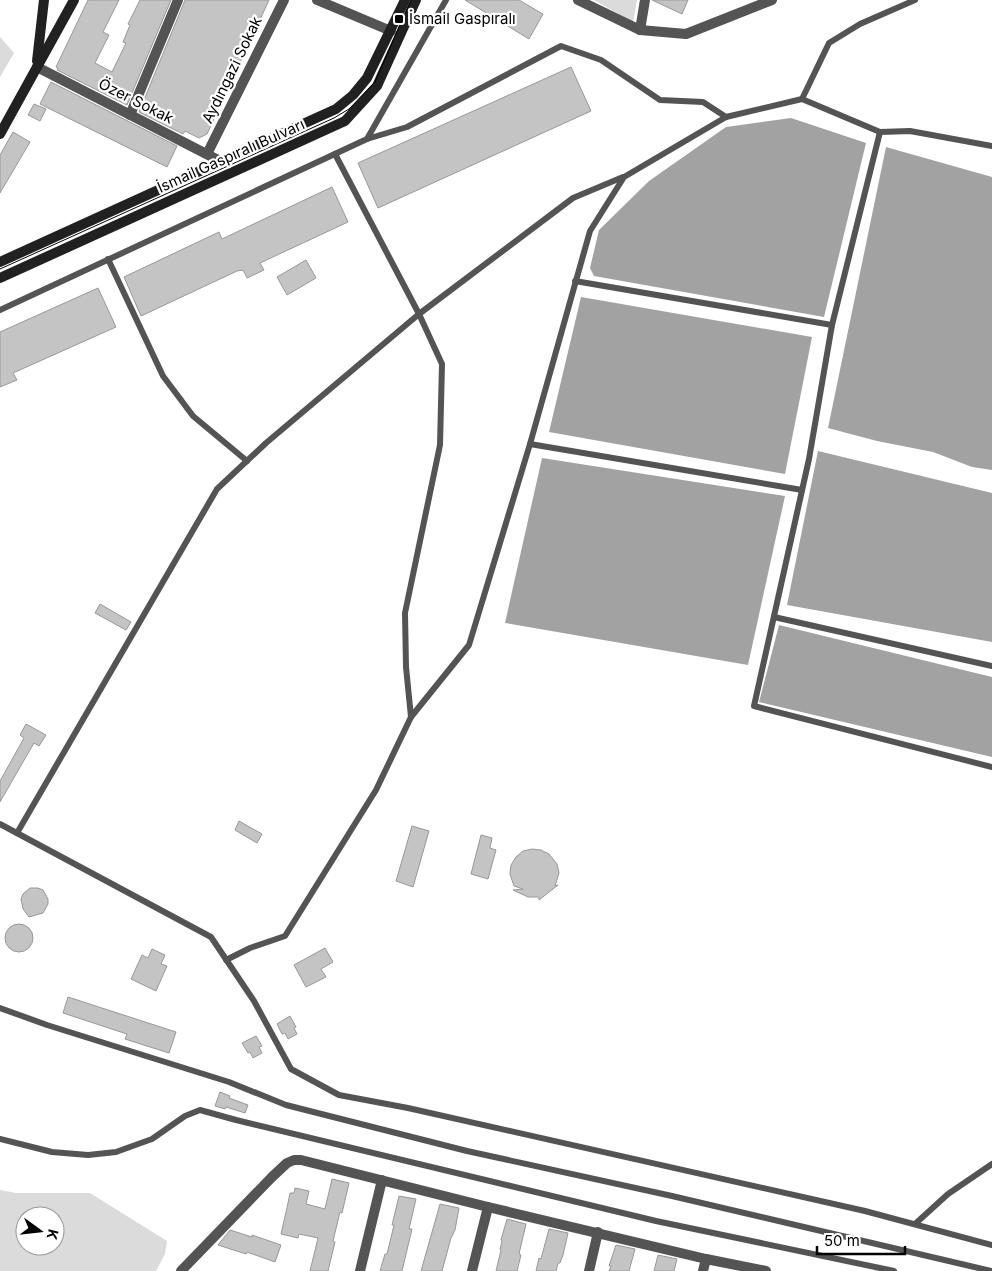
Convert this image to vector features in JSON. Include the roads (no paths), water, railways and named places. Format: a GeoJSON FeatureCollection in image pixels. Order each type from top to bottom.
{"type":"FeatureCollection","features":[{"type":"Feature","properties":{"kind":"main road"},"geometry":{"type":"LineString","coordinates":[[0,128],[37,67],[44,0]]}},
{"type":"Feature","properties":{"kind":"main road"},"geometry":{"type":"LineString","coordinates":[[0,134],[74,0]]}},
{"type":"Feature","properties":{"kind":"main road"},"geometry":{"type":"LineString","coordinates":[[0,262],[336,109],[353,95],[367,78],[405,0]]}},
{"type":"Feature","properties":{"kind":"main road","name":"İsmail Gaspıralı Bulvarı"},"geometry":{"type":"LineString","coordinates":[[0,278],[345,121],[377,86],[416,0]]}},
{"type":"Feature","properties":{"kind":"street"},"geometry":{"type":"LineString","coordinates":[[130,115],[178,0]]}},
{"type":"Feature","properties":{"kind":"street","name":"Aydıngazi Sokak"},"geometry":{"type":"LineString","coordinates":[[207,154],[284,0]]}},
{"type":"Feature","properties":{"kind":"street"},"geometry":{"type":"LineString","coordinates":[[578,0],[640,30],[686,34],[772,0]]}},
{"type":"Feature","properties":{"kind":"street"},"geometry":{"type":"LineString","coordinates":[[640,30],[645,0]]}},
{"type":"Feature","properties":{"kind":"street"},"geometry":{"type":"LineString","coordinates":[[321,1],[391,31]]}},
{"type":"Feature","properties":{"kind":"street","name":"Özer Sokak"},"geometry":{"type":"LineString","coordinates":[[37,67],[222,162]]}},
{"type":"Feature","properties":{"kind":"street"},"geometry":{"type":"LineString","coordinates":[[181,1271],[287,1163],[294,1160],[301,1160],[382,1180],[488,1208],[766,1271]]}},
{"type":"Feature","properties":{"kind":"street"},"geometry":{"type":"LineString","coordinates":[[360,1271],[382,1180]]}},
{"type":"Feature","properties":{"kind":"street"},"geometry":{"type":"LineString","coordinates":[[472,1271],[488,1208]]}},
{"type":"Feature","properties":{"kind":"street"},"geometry":{"type":"LineString","coordinates":[[589,1271],[598,1232]]}},
{"type":"Feature","properties":{"kind":"street"},"geometry":{"type":"LineString","coordinates":[[703,1271],[706,1258]]}},
{"type":"Feature","properties":{"kind":"lane"},"geometry":{"type":"LineString","coordinates":[[367,139],[446,0]]}},
{"type":"Feature","properties":{"kind":"lane"},"geometry":{"type":"LineString","coordinates":[[802,98],[829,43],[860,24],[915,0]]}},
{"type":"Feature","properties":{"kind":"lane"},"geometry":{"type":"LineString","coordinates":[[0,310],[367,139],[407,126],[561,46],[601,60],[660,100],[703,102],[726,117]]}},
{"type":"Feature","properties":{"kind":"lane"},"geometry":{"type":"LineString","coordinates":[[17,833],[217,489],[247,461],[419,314],[573,198],[624,177],[726,117],[802,98],[880,132],[910,131],[992,146]]}},
{"type":"Feature","properties":{"kind":"lane"},"geometry":{"type":"LineString","coordinates":[[880,132],[832,325],[809,459],[754,706],[992,767]]}},
{"type":"Feature","properties":{"kind":"lane"},"geometry":{"type":"LineString","coordinates":[[335,154],[419,314],[442,364],[440,445],[405,613],[406,667],[411,717]]}},
{"type":"Feature","properties":{"kind":"lane"},"geometry":{"type":"LineString","coordinates":[[226,960],[250,948],[285,936],[376,790],[411,717],[470,645],[530,444],[590,231],[624,177]]}},
{"type":"Feature","properties":{"kind":"lane"},"geometry":{"type":"LineString","coordinates":[[108,259],[163,376],[193,416],[247,461]]}},
{"type":"Feature","properties":{"kind":"lane"},"geometry":{"type":"LineString","coordinates":[[575,281],[832,325]]}},
{"type":"Feature","properties":{"kind":"lane"},"geometry":{"type":"LineString","coordinates":[[530,444],[802,490]]}},
{"type":"Feature","properties":{"kind":"lane"},"geometry":{"type":"LineString","coordinates":[[774,617],[992,666]]}},
{"type":"Feature","properties":{"kind":"lane"},"geometry":{"type":"LineString","coordinates":[[0,824],[211,938],[254,1001],[290,1069],[339,1094],[865,1211],[992,1245]]}},
{"type":"Feature","properties":{"kind":"lane"},"geometry":{"type":"LineString","coordinates":[[0,1008],[230,1082],[286,1105],[467,1152],[672,1196],[991,1271]]}},
{"type":"Feature","properties":{"kind":"lane"},"geometry":{"type":"LineString","coordinates":[[0,1139],[52,1152],[88,1155],[116,1152],[152,1139],[186,1116],[200,1110],[656,1221],[894,1271]]}},
{"type":"Feature","properties":{"kind":"lane"},"geometry":{"type":"LineString","coordinates":[[914,1224],[948,1194],[992,1164]]}},
{"type":"Feature","properties":{"kind":"tram line"},"geometry":{"type":"LineString","coordinates":[[0,269],[334,118],[349,109],[375,82],[411,0]]}},
{"type":"Feature","properties":{"kind":"place","name":"İsmail Gaspıralı"},"geometry":{"type":"Point","coordinates":[399,19]}}]}
